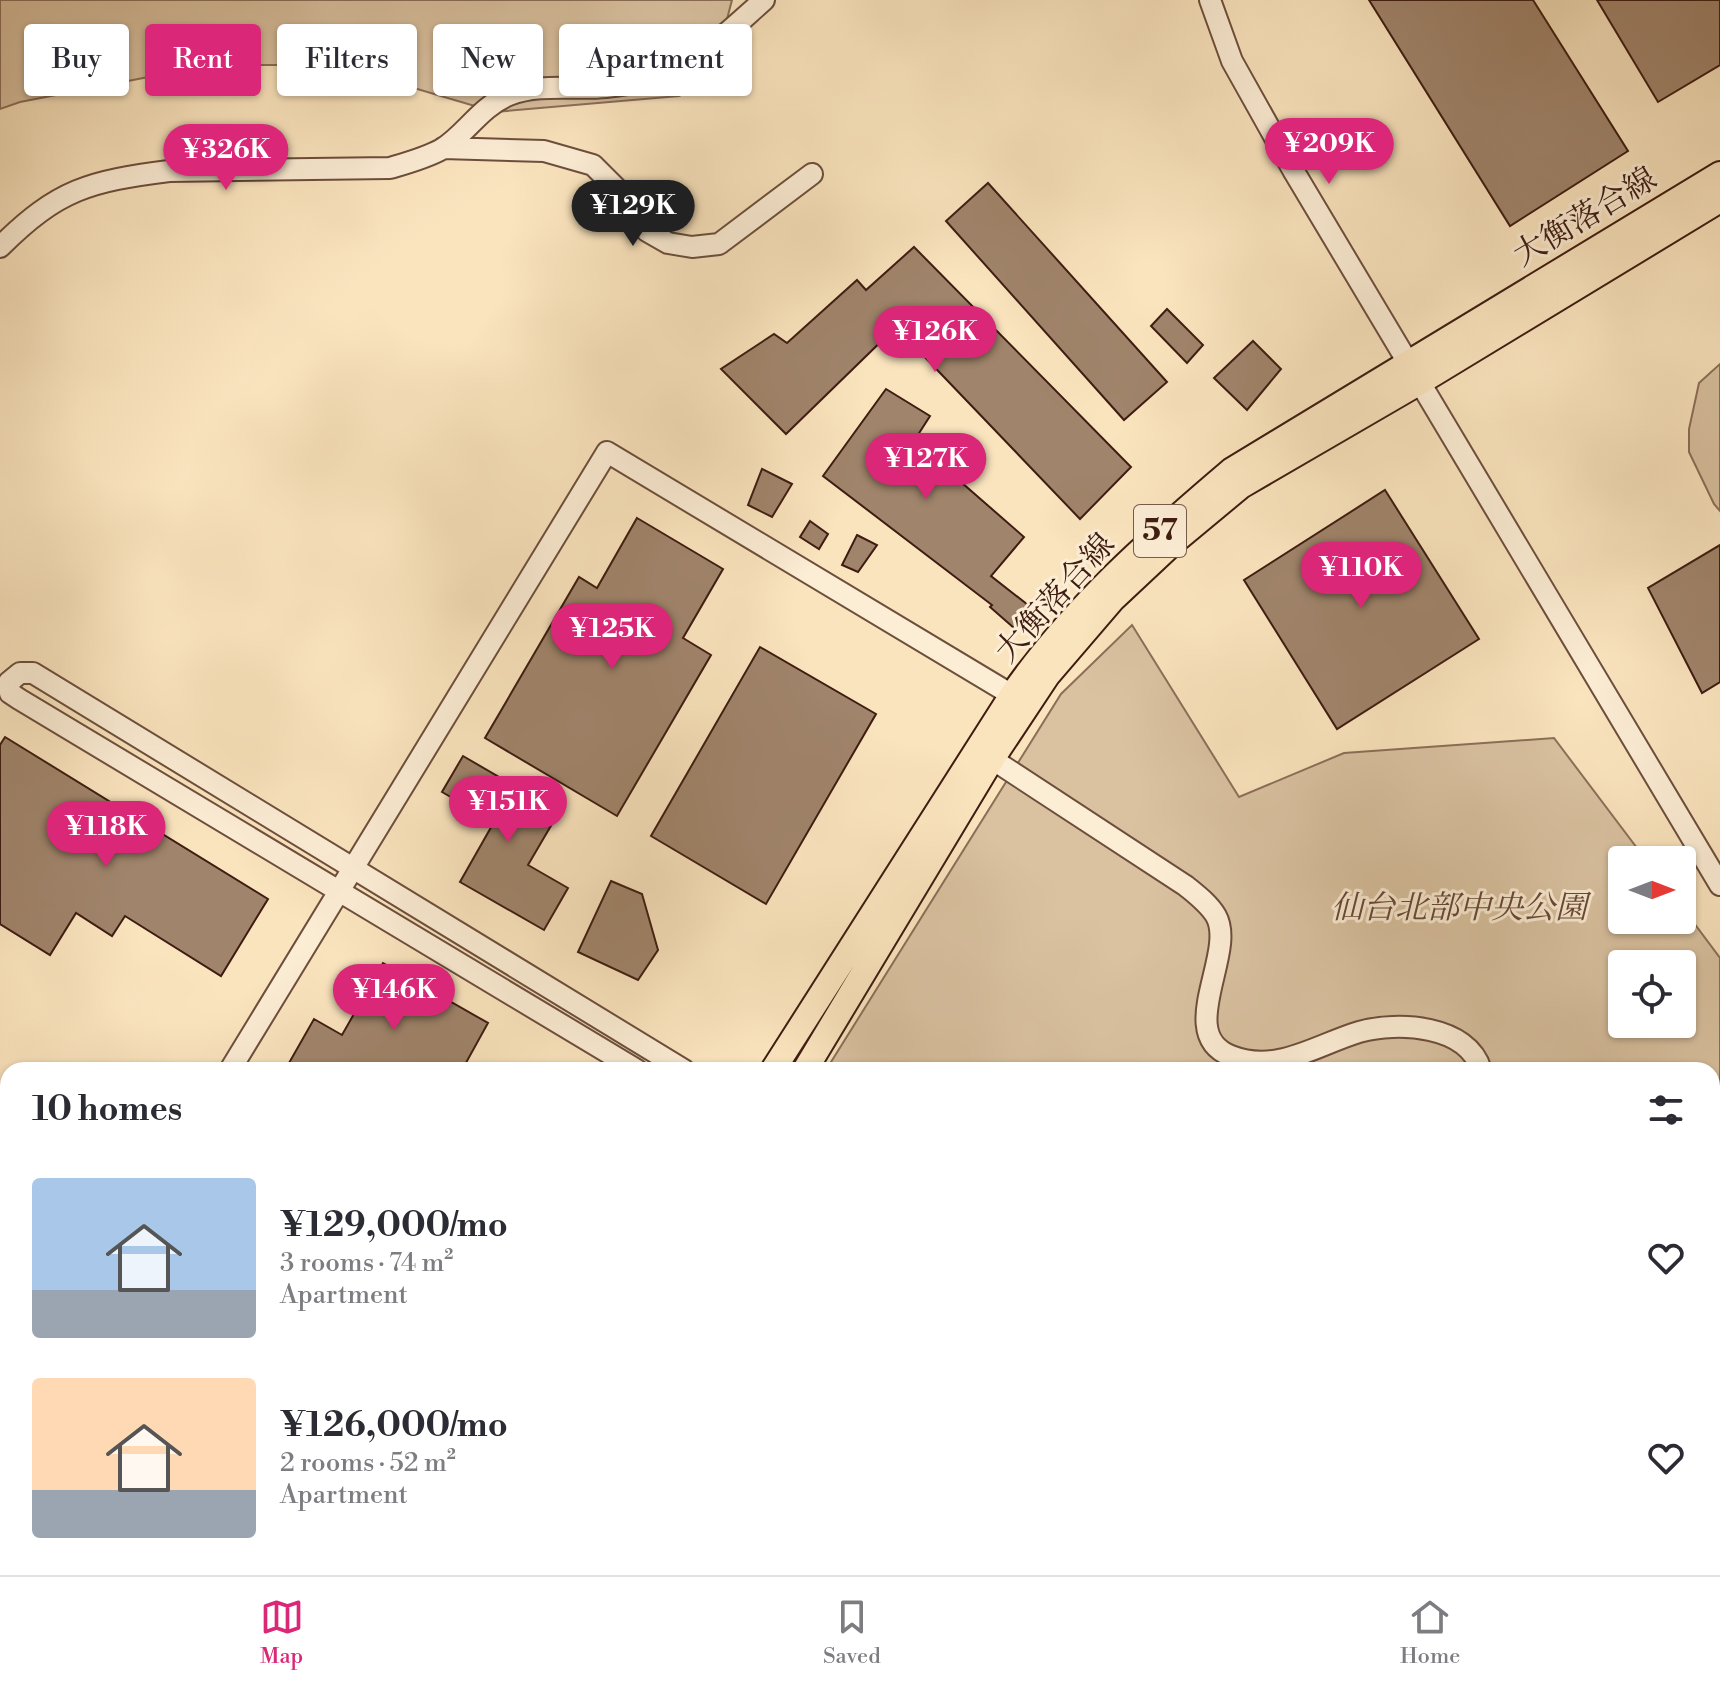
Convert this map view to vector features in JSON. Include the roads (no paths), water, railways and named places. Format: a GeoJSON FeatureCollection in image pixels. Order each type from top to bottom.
{"type":"FeatureCollection","features":[{"type":"Feature","properties":{"kind":"main road","name":"大衡落合線"},"geometry":{"type":"LineString","coordinates":[[810,1062],[992,759],[1047,676],[1113,599],[1176,540],[1241,486],[1720,174]]}},
{"type":"Feature","properties":{"kind":"main road","name":"大衡落合線"},"geometry":{"type":"LineString","coordinates":[[778,1062],[1030,668],[1099,589],[1164,527],[1232,470],[1720,200]]}},
{"type":"Feature","properties":{"kind":"street"},"geometry":{"type":"LineString","coordinates":[[443,148],[483,110],[509,95],[540,89],[606,87],[667,75],[693,60],[764,0]]}},
{"type":"Feature","properties":{"kind":"street"},"geometry":{"type":"LineString","coordinates":[[1210,0],[1232,61],[1293,170],[1720,885]]}},
{"type":"Feature","properties":{"kind":"street"},"geometry":{"type":"LineString","coordinates":[[0,247],[34,214],[63,195],[94,184],[169,171],[390,168],[443,148],[544,151],[593,165],[620,192],[647,231],[668,243],[692,247],[719,244],[812,174]]}},
{"type":"Feature","properties":{"kind":"street"},"geometry":{"type":"LineString","coordinates":[[235,1062],[607,452],[1012,695]]}},
{"type":"Feature","properties":{"kind":"street"},"geometry":{"type":"LineString","coordinates":[[624,1062],[19,699],[10,693],[9,682],[20,673],[33,673],[671,1062]]}},
{"type":"Feature","properties":{"kind":"street"},"geometry":{"type":"LineString","coordinates":[[992,759],[1202,899],[1218,918],[1218,951],[1207,1011],[1208,1028],[1215,1045],[1229,1055],[1264,1062]]}},
{"type":"Feature","properties":{"kind":"street"},"geometry":{"type":"LineString","coordinates":[[1275,1062],[1361,1032],[1402,1028],[1427,1029],[1459,1040],[1479,1062]]}},
{"type":"Feature","properties":{"kind":"park label","name":"仙台北部中央公園"},"geometry":{"type":"Point","coordinates":[1459,908]}}]}
